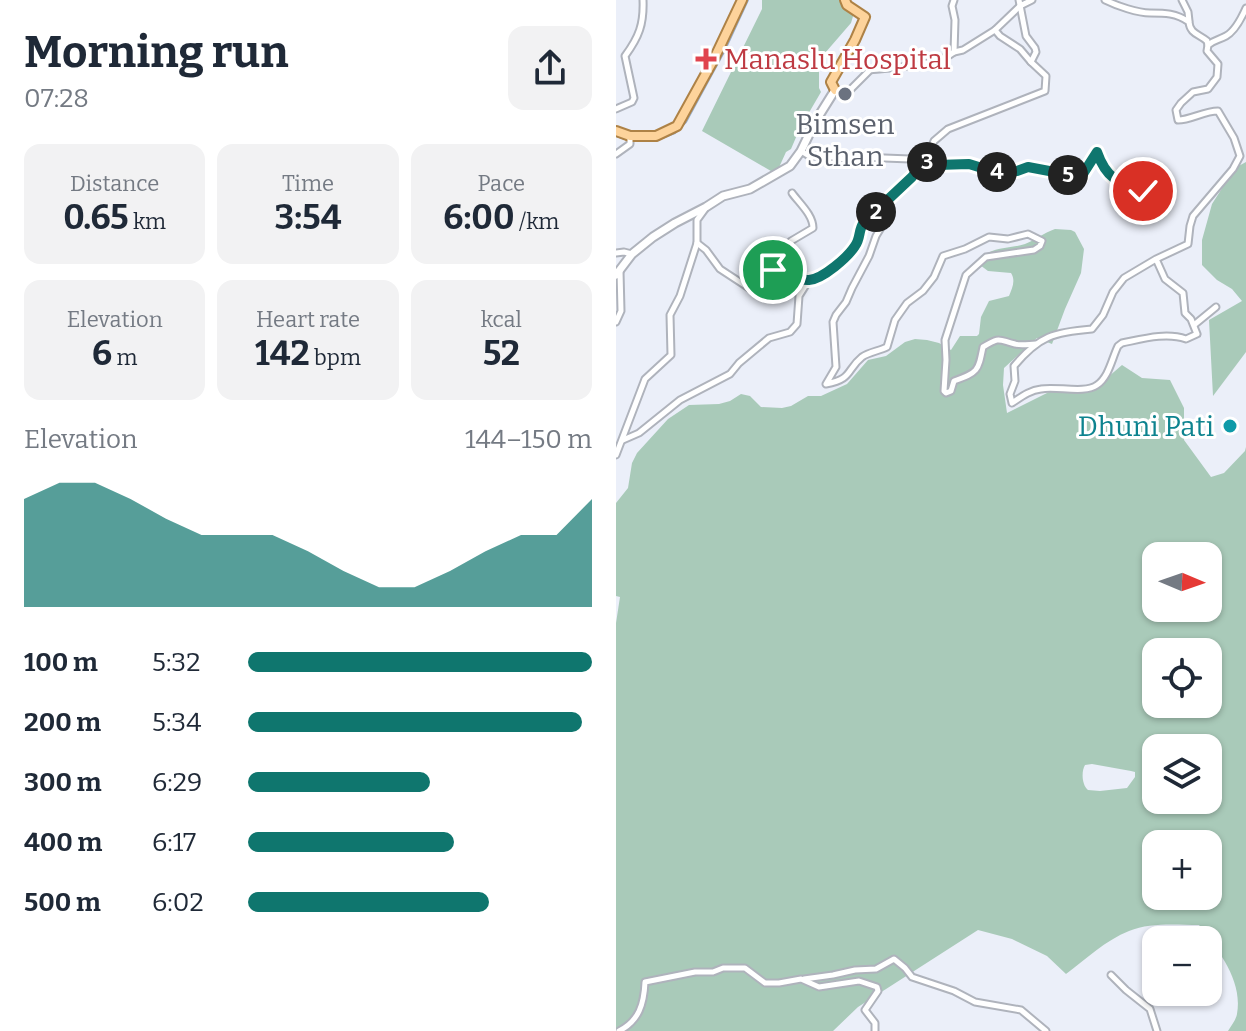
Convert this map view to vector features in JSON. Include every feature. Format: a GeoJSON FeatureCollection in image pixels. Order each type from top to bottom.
{"type":"FeatureCollection","features":[{"type":"Feature","properties":{"kind":"main road"},"geometry":{"type":"LineString","coordinates":[[616,131],[630,136],[656,136],[677,126],[742,0]]}},
{"type":"Feature","properties":{"kind":"main road"},"geometry":{"type":"LineString","coordinates":[[835,90],[831,82],[865,17],[847,5],[845,0]]}},
{"type":"Feature","properties":{"kind":"street"},"geometry":{"type":"LineString","coordinates":[[616,109],[634,98],[625,56],[639,34],[643,0]]}},
{"type":"Feature","properties":{"kind":"street"},"geometry":{"type":"LineString","coordinates":[[954,0],[954,52]]}},
{"type":"Feature","properties":{"kind":"street"},"geometry":{"type":"LineString","coordinates":[[616,322],[621,311],[618,273],[632,254],[653,237],[723,196],[744,192],[790,166],[835,90],[848,92],[870,70],[947,58],[995,30],[1019,3],[1032,0]]}},
{"type":"Feature","properties":{"kind":"street"},"geometry":{"type":"LineString","coordinates":[[1105,0],[1121,8],[1171,13],[1189,22]]}},
{"type":"Feature","properties":{"kind":"street"},"geometry":{"type":"LineString","coordinates":[[1156,259],[1165,279],[1183,293],[1185,313],[1197,334],[1186,339],[1160,337],[1122,343],[1099,385],[1089,389],[1041,388],[1012,403],[1010,394],[1015,381],[1014,366],[1026,352],[1055,334],[1092,329],[1124,278],[1156,259],[1188,244],[1193,216],[1233,169],[1240,156],[1234,138],[1218,111],[1178,120],[1176,110],[1181,103],[1193,92],[1208,89],[1217,77],[1218,64],[1207,51],[1207,41],[1190,29],[1188,12],[1182,0]]}},
{"type":"Feature","properties":{"kind":"street"},"geometry":{"type":"LineString","coordinates":[[1019,3],[1026,36],[1036,52],[1031,62]]}},
{"type":"Feature","properties":{"kind":"street"},"geometry":{"type":"LineString","coordinates":[[1208,45],[1230,33],[1246,8]]}},
{"type":"Feature","properties":{"kind":"street"},"geometry":{"type":"LineString","coordinates":[[622,440],[639,433],[680,400],[730,374],[769,338],[790,332],[797,324],[799,296],[809,280],[833,269],[854,249],[860,227],[924,163],[934,141],[948,129],[1045,91],[1046,76],[1020,49],[995,30]]}},
{"type":"Feature","properties":{"kind":"street"},"geometry":{"type":"LineString","coordinates":[[616,154],[630,144],[630,136]]}},
{"type":"Feature","properties":{"kind":"street"},"geometry":{"type":"LineString","coordinates":[[801,151],[805,156],[910,159],[937,165],[969,164],[995,172],[1028,167],[1081,177],[1097,152],[1101,165],[1114,180],[1148,192]]}},
{"type":"Feature","properties":{"kind":"street"},"geometry":{"type":"LineString","coordinates":[[697,243],[720,269],[749,288],[759,286],[771,276],[791,241],[813,228],[810,216],[792,193]]}},
{"type":"Feature","properties":{"kind":"street"},"geometry":{"type":"LineString","coordinates":[[890,199],[884,223],[861,274],[833,322],[836,367],[826,384],[845,378],[867,354],[887,347],[895,320],[907,303],[923,291],[934,277],[943,256],[989,237],[1008,239],[1028,234],[1042,241],[1034,250],[986,257],[966,275],[945,340],[944,391],[951,391],[954,381],[974,373],[983,347],[994,341],[1006,339],[1016,344],[1036,344]]}},
{"type":"Feature","properties":{"kind":"street"},"geometry":{"type":"LineString","coordinates":[[616,455],[645,379],[671,355],[670,315],[680,296],[697,243],[697,220],[706,207]]}},
{"type":"Feature","properties":{"kind":"street"},"geometry":{"type":"LineString","coordinates":[[616,253],[632,254]]}},
{"type":"Feature","properties":{"kind":"street"},"geometry":{"type":"LineString","coordinates":[[771,276],[809,280]]}},
{"type":"Feature","properties":{"kind":"street"},"geometry":{"type":"LineString","coordinates":[[1194,325],[1216,307]]}},
{"type":"Feature","properties":{"kind":"street"},"geometry":{"type":"LineString","coordinates":[[619,1031],[639,1016],[645,982],[723,968],[745,968],[765,983],[779,983],[876,969],[894,959],[912,977],[932,982],[975,1002],[1021,1010],[1046,1031]]}},
{"type":"Feature","properties":{"kind":"street"},"geometry":{"type":"LineString","coordinates":[[1111,975],[1150,1009],[1157,1031]]}},
{"type":"Feature","properties":{"kind":"street"},"geometry":{"type":"LineString","coordinates":[[801,979],[819,987],[859,981],[877,987],[878,991],[865,1010],[875,1023],[875,1031]]}},
{"type":"Feature","properties":{"kind":"green space"},"geometry":{"type":"Polygon","coordinates":[[[762,0],[842,0],[841,3],[854,13],[851,23],[819,60],[821,92],[776,174],[702,131],[762,9],[762,0]]]}},
{"type":"Feature","properties":{"kind":"green space"},"geometry":{"type":"Polygon","coordinates":[[[1246,162],[1246,352],[1213,396],[1209,320],[1242,301],[1202,265],[1202,240],[1212,204],[1235,168],[1246,162]]]}},
{"type":"Feature","properties":{"kind":"green space"},"geometry":{"type":"Polygon","coordinates":[[[1055,229],[1071,230],[1084,249],[1081,273],[1052,344],[1037,338],[1004,368],[1007,413],[1055,389],[1093,390],[1122,365],[1142,378],[1170,380],[1184,408],[1184,440],[1211,477],[1224,473],[1246,447],[1246,1031],[1228,1031],[1235,1021],[1238,1001],[1233,977],[1222,958],[1222,926],[1173,925],[1142,926],[1121,935],[1066,974],[1047,956],[1012,939],[978,930],[858,1007],[833,1031],[616,1031],[616,623],[620,597],[616,596],[616,503],[628,488],[637,453],[668,419],[689,405],[719,404],[741,394],[750,396],[761,407],[791,406],[808,396],[821,396],[847,384],[868,360],[886,356],[905,342],[927,340],[951,350],[960,336],[977,336],[989,301],[1009,296],[1013,279],[1011,273],[988,271],[980,265],[981,258],[996,250],[1025,244],[1055,229]],[[1085,765],[1083,782],[1088,790],[1127,788],[1135,777],[1135,772],[1085,765]]]}},
{"type":"Feature","properties":{"kind":"waterway"},"geometry":{"type":"LineString","coordinates":[[634,141],[657,140],[675,133],[686,122],[748,0]]}},
{"type":"Feature","properties":{"kind":"waterway"},"geometry":{"type":"LineString","coordinates":[[616,136],[628,140]]}},
{"type":"Feature","properties":{"kind":"place","name":"Manaslu Hospital"},"geometry":{"type":"Point","coordinates":[706,59]}},
{"type":"Feature","properties":{"kind":"place","name":"Bimsen Sthan"},"geometry":{"type":"Point","coordinates":[845,94]}},
{"type":"Feature","properties":{"kind":"place","name":"Dhuni Pati"},"geometry":{"type":"Point","coordinates":[1230,426]}},
{"type":"Feature","properties":{"kind":"route"},"geometry":{"type":"LineString","coordinates":[[773,270],[771,276],[776,274],[809,280],[833,269],[854,249],[864,222],[928,161],[937,165],[969,164],[995,172],[1028,167],[1081,177],[1097,152],[1101,165],[1114,180],[1143,191]]}}]}
